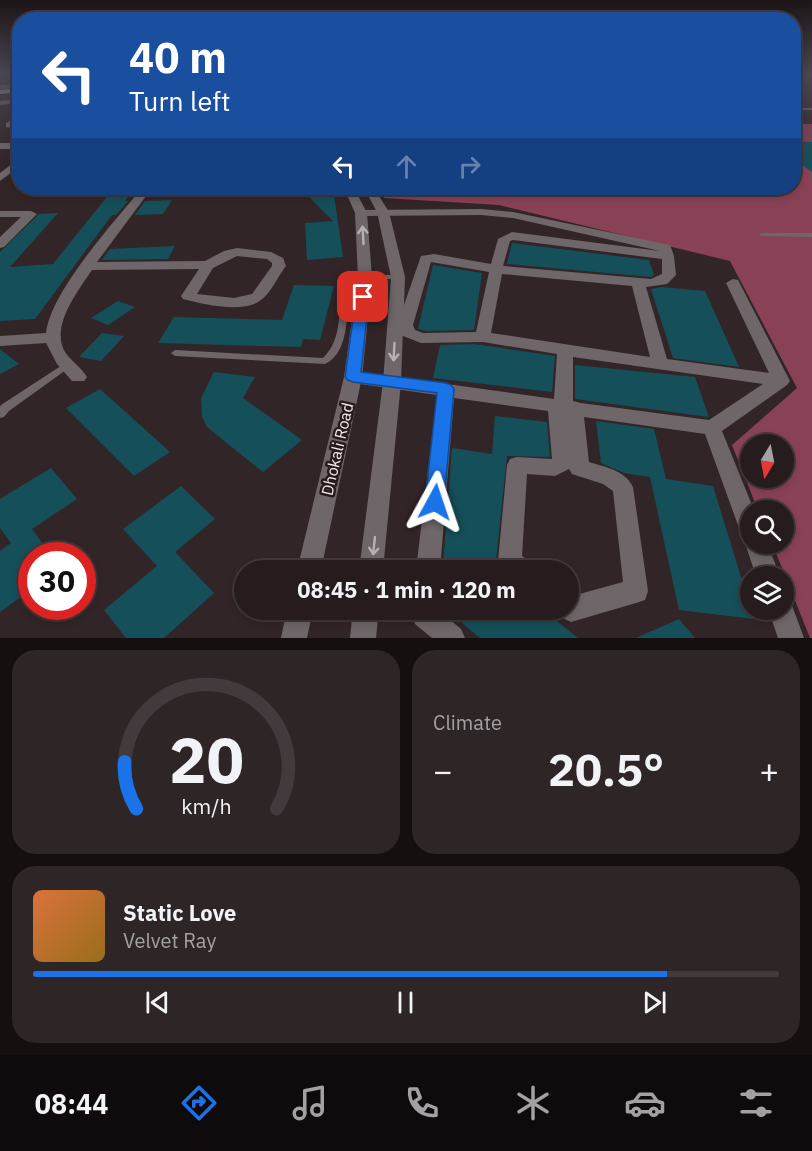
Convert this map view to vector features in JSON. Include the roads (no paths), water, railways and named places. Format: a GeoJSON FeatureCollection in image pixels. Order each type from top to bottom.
{"type":"FeatureCollection","features":[{"type":"Feature","properties":{"kind":"street"},"geometry":{"type":"LineString","coordinates":[[0,178],[12,168]]}},
{"type":"Feature","properties":{"kind":"street"},"geometry":{"type":"LineString","coordinates":[[78,377],[60,358],[52,338],[57,320],[71,290],[142,195]]}},
{"type":"Feature","properties":{"kind":"street","name":"Dhokali Road"},"geometry":{"type":"LineString","coordinates":[[311,560],[353,377],[365,277],[361,213],[352,195]]}},
{"type":"Feature","properties":{"kind":"street"},"geometry":{"type":"LineString","coordinates":[[372,560],[392,382],[398,277],[383,212],[373,195]]}},
{"type":"Feature","properties":{"kind":"street"},"geometry":{"type":"LineString","coordinates":[[361,213],[481,212],[513,215],[666,248],[669,275],[657,284],[496,269],[434,258],[426,259],[405,325],[408,333],[421,338],[483,337],[781,381]]}},
{"type":"Feature","properties":{"kind":"street"},"geometry":{"type":"LineString","coordinates":[[0,214],[31,214],[0,244]]}},
{"type":"Feature","properties":{"kind":"street"},"geometry":{"type":"LineString","coordinates":[[483,337],[504,239],[512,236],[668,256]]}},
{"type":"Feature","properties":{"kind":"street"},"geometry":{"type":"LineString","coordinates":[[88,266],[208,265],[228,254],[237,252],[271,256],[278,261],[279,266],[257,297],[253,301],[243,303],[188,296],[188,292],[208,265]]}},
{"type":"Feature","properties":{"kind":"street"},"geometry":{"type":"LineString","coordinates":[[638,282],[660,364]]}},
{"type":"Feature","properties":{"kind":"street"},"geometry":{"type":"LineString","coordinates":[[733,283],[781,381]]}},
{"type":"Feature","properties":{"kind":"street"},"geometry":{"type":"LineString","coordinates":[[0,341],[52,338]]}},
{"type":"Feature","properties":{"kind":"street"},"geometry":{"type":"LineString","coordinates":[[510,560],[517,465],[555,468],[562,463],[565,350]]}},
{"type":"Feature","properties":{"kind":"street"},"geometry":{"type":"LineString","coordinates":[[353,377],[712,428],[781,381]]}},
{"type":"Feature","properties":{"kind":"street"},"geometry":{"type":"LineString","coordinates":[[429,560],[446,389]]}},
{"type":"Feature","properties":{"kind":"street"},"geometry":{"type":"LineString","coordinates":[[565,406],[579,468],[610,477],[623,486],[636,591],[579,607]]}},
{"type":"Feature","properties":{"kind":"street"},"geometry":{"type":"LineString","coordinates":[[712,428],[740,502]]}},
{"type":"Feature","properties":{"kind":"street"},"geometry":{"type":"LineString","coordinates":[[294,638],[298,620]]}},
{"type":"Feature","properties":{"kind":"street"},"geometry":{"type":"LineString","coordinates":[[363,638],[365,620]]}},
{"type":"Feature","properties":{"kind":"street"},"geometry":{"type":"LineString","coordinates":[[430,620],[452,638]]}},
{"type":"Feature","properties":{"kind":"street"},"geometry":{"type":"LineString","coordinates":[[785,620],[791,638]]}},
{"type":"Feature","properties":{"kind":"lane"},"geometry":{"type":"LineString","coordinates":[[762,235],[812,235]]}},
{"type":"Feature","properties":{"kind":"lane"},"geometry":{"type":"LineString","coordinates":[[175,353],[325,361],[334,355],[343,325],[344,282],[365,277],[398,277]]}},
{"type":"Feature","properties":{"kind":"lane"},"geometry":{"type":"LineString","coordinates":[[0,414],[5,408],[68,365]]}}]}
